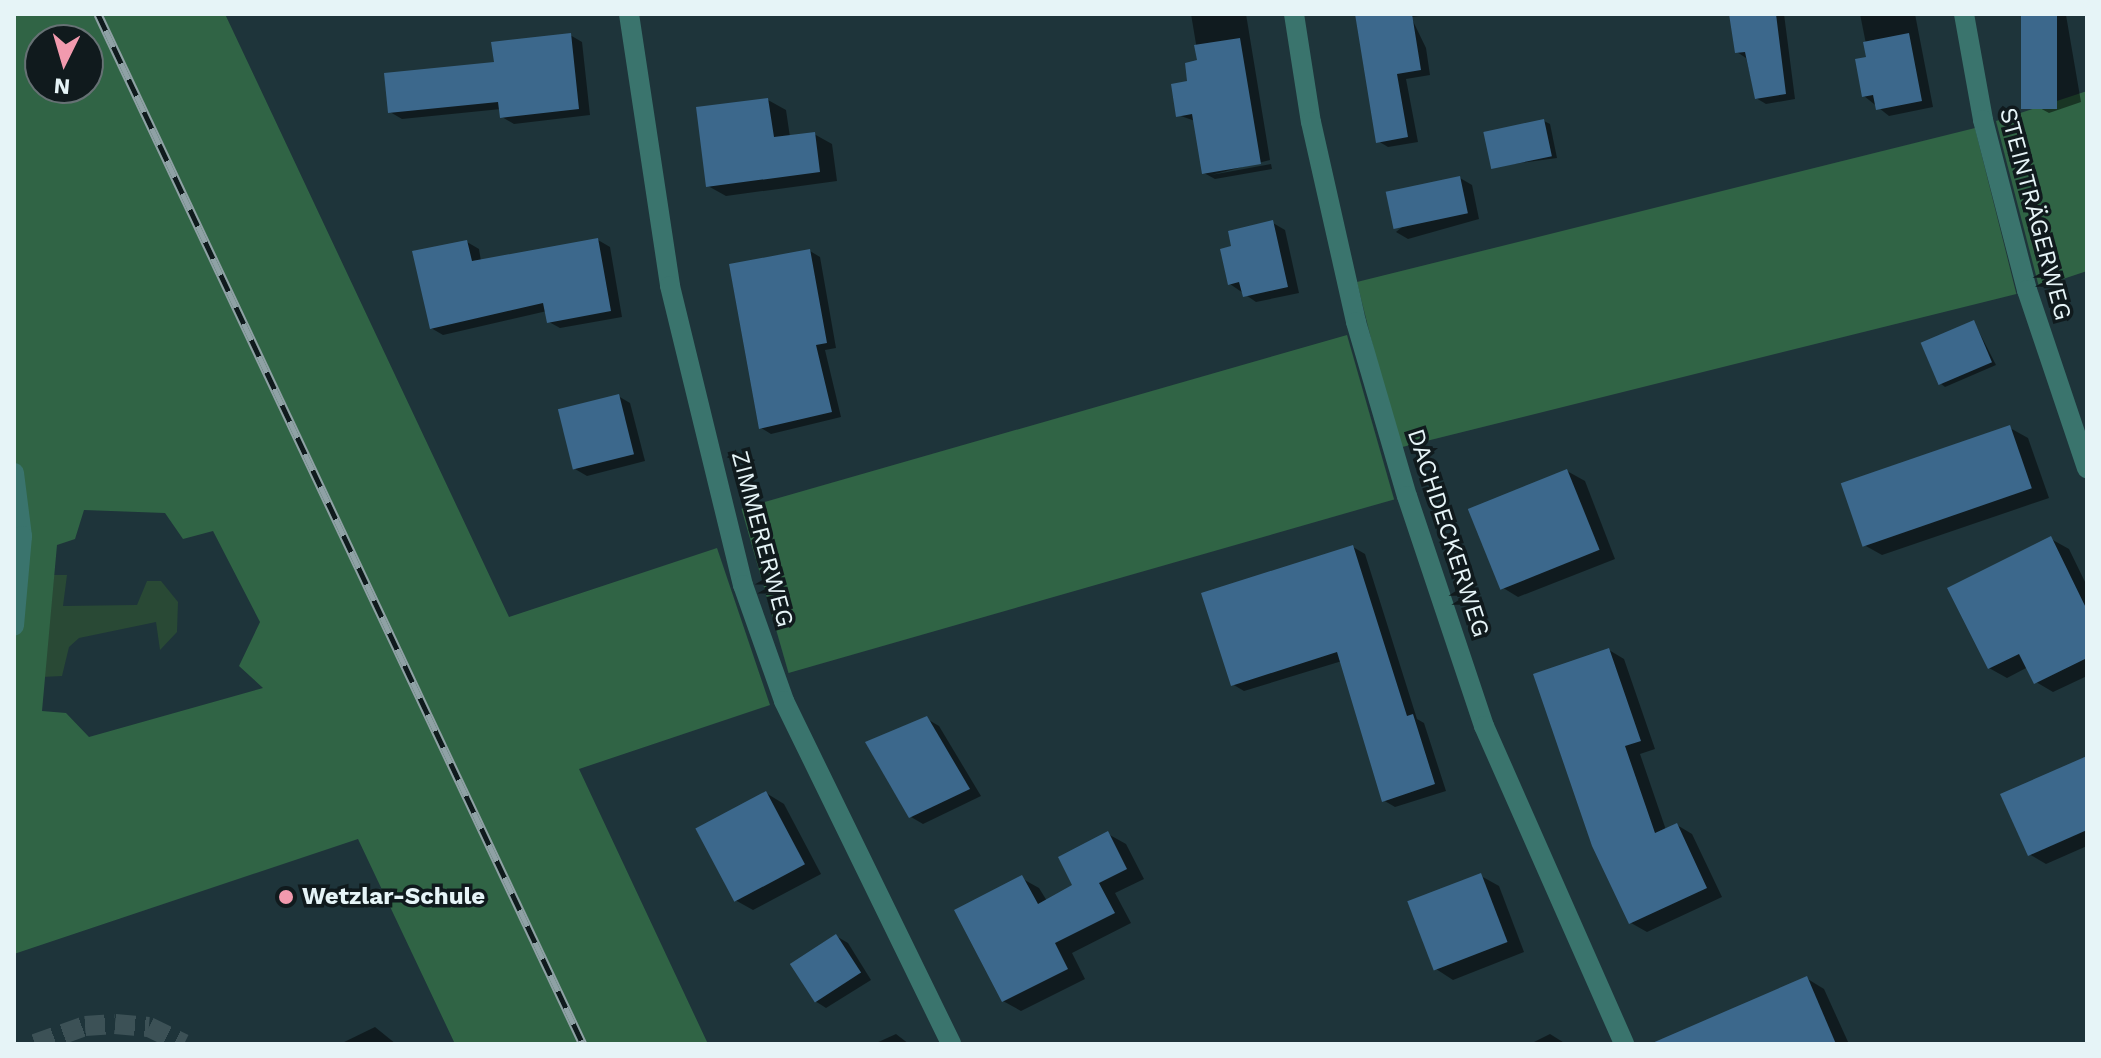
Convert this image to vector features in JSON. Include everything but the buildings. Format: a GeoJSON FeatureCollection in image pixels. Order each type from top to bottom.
{"type":"FeatureCollection","features":[{"type":"Feature","properties":{"kind":"street","name":"ZIMMERERWEG"},"geometry":{"type":"LineString","coordinates":[[629,14],[670,286],[732,540],[784,701],[951,1044]]}},
{"type":"Feature","properties":{"kind":"street","name":"DACHDECKERWEG"},"geometry":{"type":"LineString","coordinates":[[1294,14],[1311,122],[1359,331],[1407,496],[1484,726],[1624,1044]]}},
{"type":"Feature","properties":{"kind":"street","name":"STEINTRÄGERWEG"},"geometry":{"type":"LineString","coordinates":[[1964,14],[1984,126],[2043,348],[2087,468]]}},
{"type":"Feature","properties":{"kind":"street"},"geometry":{"type":"LineString","coordinates":[[14,473],[22,536],[14,626]]}},
{"type":"Feature","properties":{"kind":"green space"},"geometry":{"type":"Polygon","coordinates":[[[14,14],[225,14],[509,617],[717,548],[770,705],[579,769],[708,1044],[455,1044],[358,839],[14,954],[14,14]],[[84,510],[75,539],[57,545],[42,711],[66,713],[89,737],[263,688],[239,666],[260,622],[213,531],[183,539],[165,513],[84,510]]]}},
{"type":"Feature","properties":{"kind":"green space"},"geometry":{"type":"Polygon","coordinates":[[[2087,91],[2087,271],[2039,287],[1996,121],[2087,91]]]}},
{"type":"Feature","properties":{"kind":"green space"},"geometry":{"type":"Polygon","coordinates":[[[1975,128],[2016,294],[1398,448],[1357,282],[1975,128]]]}},
{"type":"Feature","properties":{"kind":"green space"},"geometry":{"type":"Polygon","coordinates":[[[1347,335],[1394,499],[789,673],[741,509],[1347,335]]]}},
{"type":"Feature","properties":{"kind":"green space"},"geometry":{"type":"Polygon","coordinates":[[[51,575],[67,575],[63,606],[137,605],[147,581],[161,581],[178,602],[177,632],[160,650],[156,622],[79,638],[69,647],[62,676],[42,677],[51,575]]]}},
{"type":"Feature","properties":{"kind":"tunnel"},"geometry":{"type":"LineString","coordinates":[[35,1044],[85,1026],[115,1024],[149,1027],[184,1044]]}},
{"type":"Feature","properties":{"kind":"railway"},"geometry":{"type":"LineString","coordinates":[[98,14],[583,1044]]}},
{"type":"Feature","properties":{"kind":"place","name":"Wetzlar-Schule"},"geometry":{"type":"Point","coordinates":[286,897]}}]}
